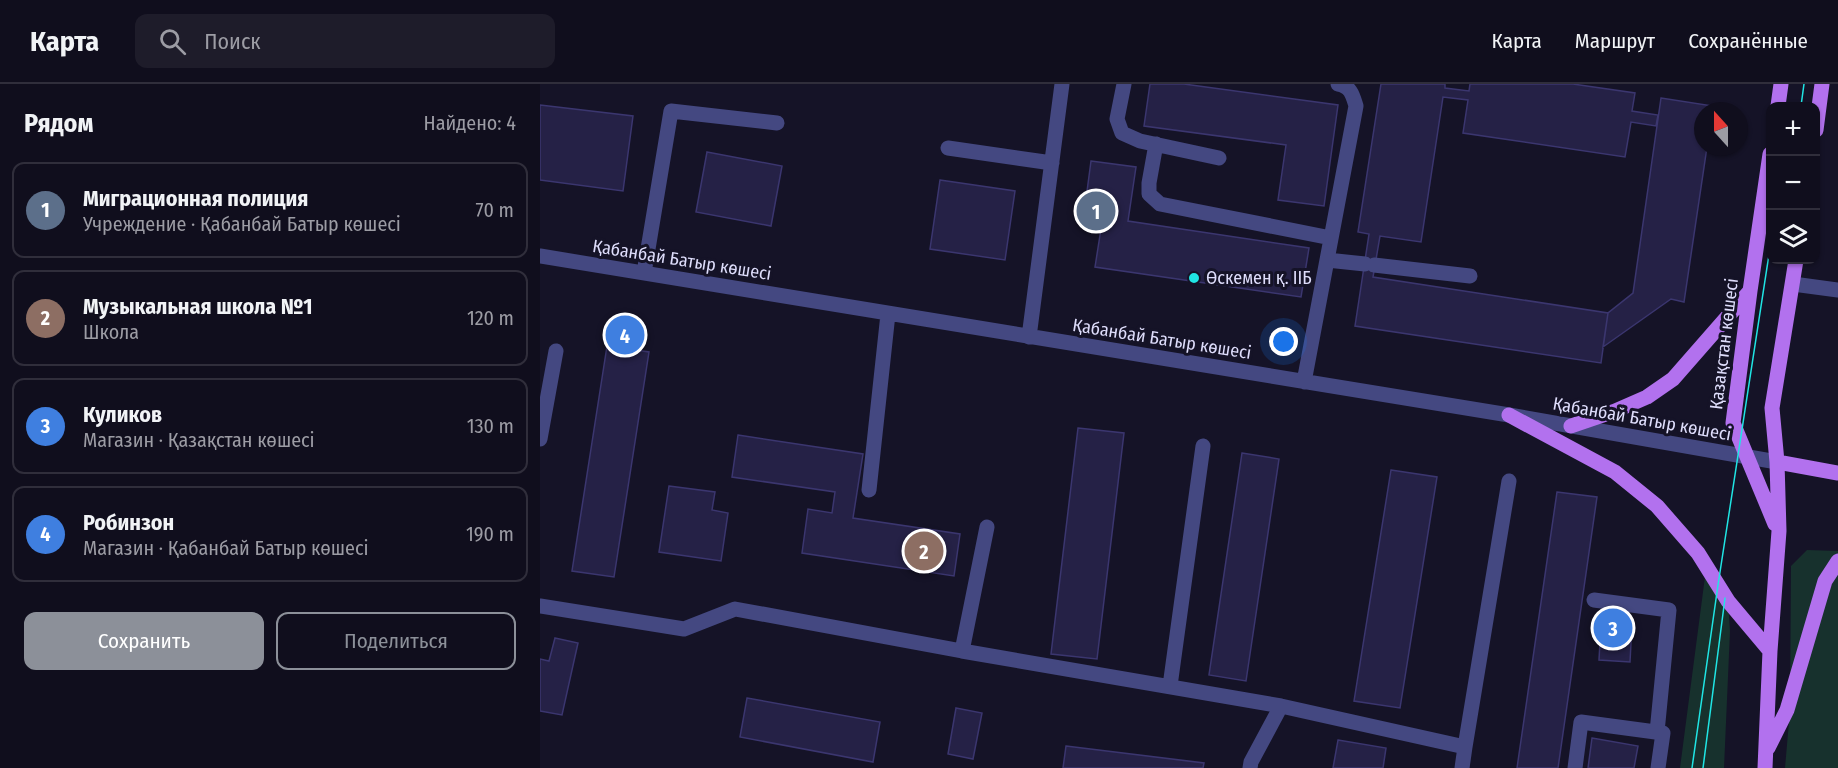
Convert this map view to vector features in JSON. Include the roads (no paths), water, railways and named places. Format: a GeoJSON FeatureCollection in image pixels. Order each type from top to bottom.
{"type":"FeatureCollection","features":[{"type":"Feature","properties":{"kind":"main road"},"geometry":{"type":"LineString","coordinates":[[1779,102],[1781,84]]}},
{"type":"Feature","properties":{"kind":"main road"},"geometry":{"type":"LineString","coordinates":[[1819,102],[1822,84]]}},
{"type":"Feature","properties":{"kind":"main road","name":"Қазақстан көшесі"},"geometry":{"type":"LineString","coordinates":[[1770,156],[1733,423],[1779,531]]}},
{"type":"Feature","properties":{"kind":"main road","name":"Қазақстан көшесі"},"geometry":{"type":"LineString","coordinates":[[1765,761],[1779,531],[1777,462],[1772,408],[1795,264]]}},
{"type":"Feature","properties":{"kind":"main road"},"geometry":{"type":"LineString","coordinates":[[1571,426],[1647,397],[1673,379],[1750,291]]}},
{"type":"Feature","properties":{"kind":"main road"},"geometry":{"type":"LineString","coordinates":[[1509,415],[1615,472],[1657,506],[1698,553],[1728,601],[1770,651]]}},
{"type":"Feature","properties":{"kind":"main road"},"geometry":{"type":"LineString","coordinates":[[1777,462],[1838,473]]}},
{"type":"Feature","properties":{"kind":"main road"},"geometry":{"type":"LineString","coordinates":[[1765,761],[1787,710],[1825,581],[1838,561]]}},
{"type":"Feature","properties":{"kind":"street"},"geometry":{"type":"LineString","coordinates":[[1029,337],[1062,84]]}},
{"type":"Feature","properties":{"kind":"street"},"geometry":{"type":"LineString","coordinates":[[1124,84],[1117,120],[1122,133],[1140,141],[1220,158]]}},
{"type":"Feature","properties":{"kind":"street"},"geometry":{"type":"LineString","coordinates":[[1304,382],[1356,106],[1353,93],[1344,85],[1338,84]]}},
{"type":"Feature","properties":{"kind":"street"},"geometry":{"type":"LineString","coordinates":[[644,273],[671,111],[777,123]]}},
{"type":"Feature","properties":{"kind":"street"},"geometry":{"type":"LineString","coordinates":[[1156,144],[1149,194],[1160,204],[1331,238]]}},
{"type":"Feature","properties":{"kind":"street"},"geometry":{"type":"LineString","coordinates":[[948,147],[1052,163]]}},
{"type":"Feature","properties":{"kind":"street","name":"Қабанбай Батыр көшесі"},"geometry":{"type":"LineString","coordinates":[[540,256],[1509,415],[1777,462]]}},
{"type":"Feature","properties":{"kind":"street"},"geometry":{"type":"LineString","coordinates":[[1327,260],[1470,276]]}},
{"type":"Feature","properties":{"kind":"street"},"geometry":{"type":"LineString","coordinates":[[1792,284],[1838,290]]}},
{"type":"Feature","properties":{"kind":"street"},"geometry":{"type":"LineString","coordinates":[[869,490],[888,314]]}},
{"type":"Feature","properties":{"kind":"street"},"geometry":{"type":"LineString","coordinates":[[540,439],[556,351]]}},
{"type":"Feature","properties":{"kind":"street"},"geometry":{"type":"LineString","coordinates":[[1170,686],[1203,446]]}},
{"type":"Feature","properties":{"kind":"street"},"geometry":{"type":"LineString","coordinates":[[1462,768],[1509,481]]}},
{"type":"Feature","properties":{"kind":"street"},"geometry":{"type":"LineString","coordinates":[[962,651],[987,527]]}},
{"type":"Feature","properties":{"kind":"street"},"geometry":{"type":"LineString","coordinates":[[1594,600],[1669,610],[1657,732]]}},
{"type":"Feature","properties":{"kind":"street"},"geometry":{"type":"LineString","coordinates":[[540,606],[684,629],[735,609],[1281,706],[1465,747]]}},
{"type":"Feature","properties":{"kind":"street"},"geometry":{"type":"LineString","coordinates":[[1250,768],[1281,706]]}},
{"type":"Feature","properties":{"kind":"street"},"geometry":{"type":"LineString","coordinates":[[1575,768],[1581,722],[1663,733],[1658,768]]}},
{"type":"Feature","properties":{"kind":"tram line"},"geometry":{"type":"LineString","coordinates":[[1802,102],[1804,84]]}},
{"type":"Feature","properties":{"kind":"tram line"},"geometry":{"type":"LineString","coordinates":[[1692,768],[1768,264]]}},
{"type":"Feature","properties":{"kind":"tram line"},"geometry":{"type":"LineString","coordinates":[[1703,768],[1725,598]]}},
{"type":"Feature","properties":{"kind":"place","name":"Миграционная полиция"},"geometry":{"type":"Point","coordinates":[1096,211]}},
{"type":"Feature","properties":{"kind":"place","name":"Өскемен қ. ІІБ"},"geometry":{"type":"Point","coordinates":[1194,278]}},
{"type":"Feature","properties":{"kind":"place","name":"Робинзон"},"geometry":{"type":"Point","coordinates":[625,335]}},
{"type":"Feature","properties":{"kind":"place","name":"Музыкальная школа №1"},"geometry":{"type":"Point","coordinates":[924,551]}},
{"type":"Feature","properties":{"kind":"place","name":"Куликов"},"geometry":{"type":"Point","coordinates":[1613,628]}}]}
